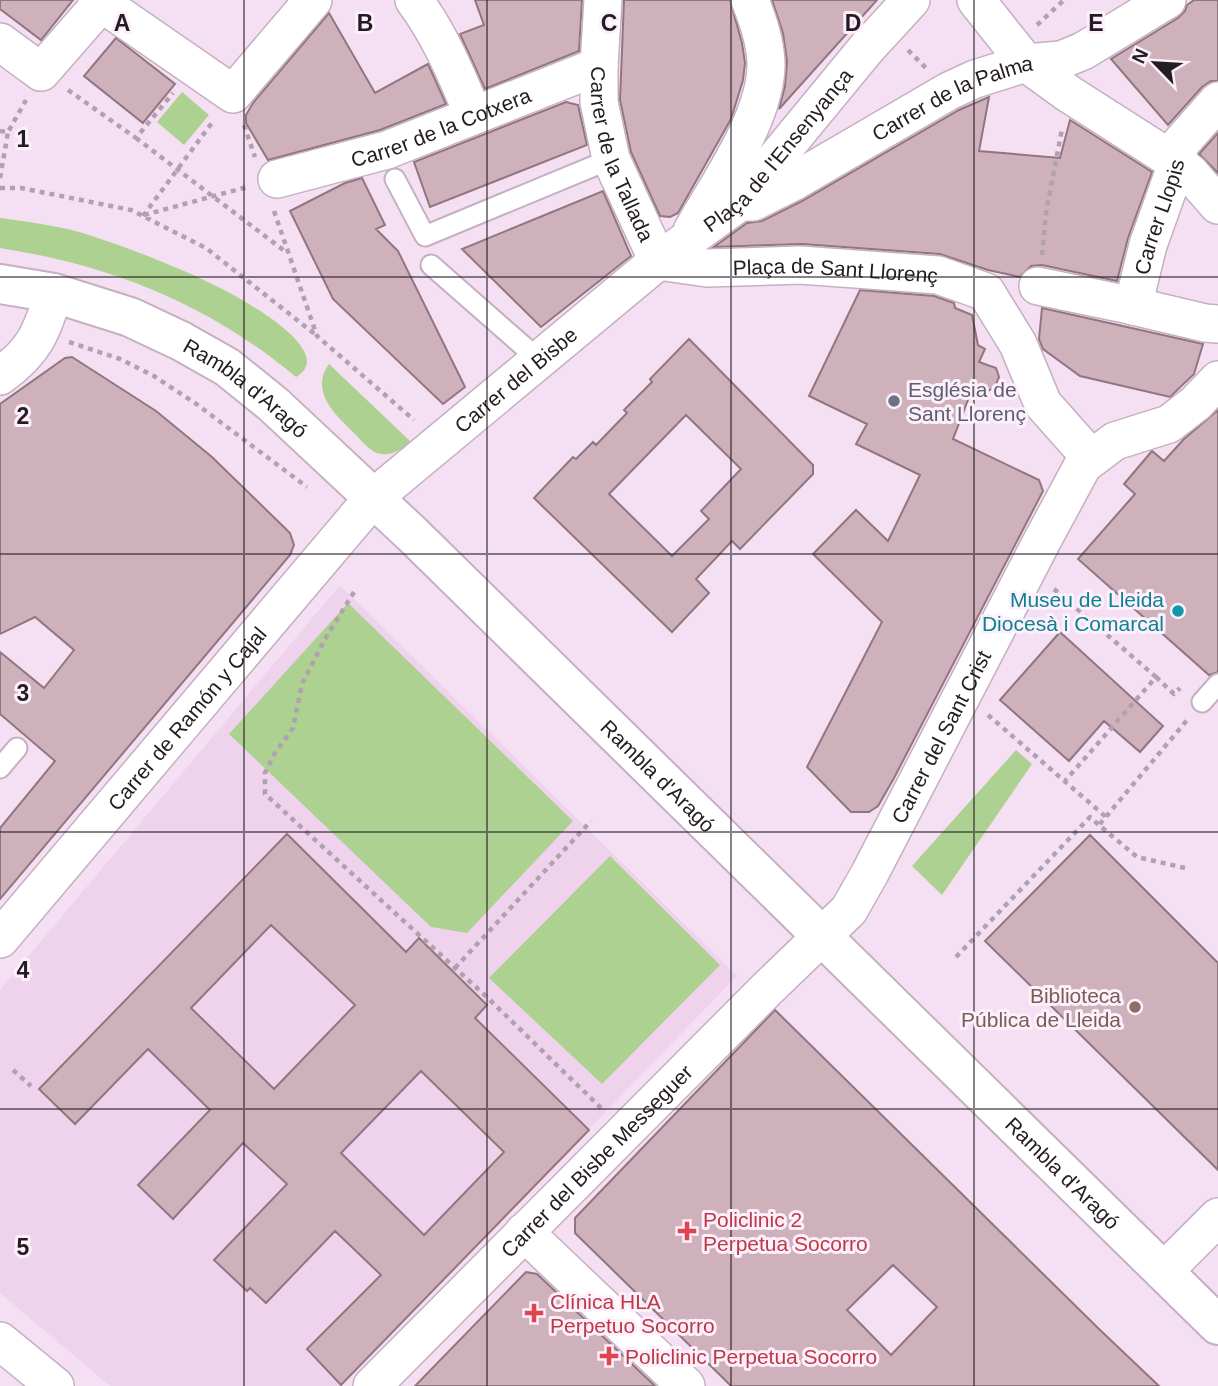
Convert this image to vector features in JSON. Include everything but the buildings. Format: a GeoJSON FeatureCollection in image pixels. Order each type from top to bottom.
{"type":"FeatureCollection","features":[{"type":"Feature","properties":{"kind":"main road","name":"Rambla d'Aragó"},"geometry":{"type":"LineString","coordinates":[[0,285],[54,293],[130,317],[227,367],[273,404],[823,936],[1218,1325]]}},
{"type":"Feature","properties":{"kind":"street"},"geometry":{"type":"LineString","coordinates":[[0,42],[41,72],[101,1],[233,94],[313,0]]}},
{"type":"Feature","properties":{"kind":"street"},"geometry":{"type":"LineString","coordinates":[[414,0],[431,23],[473,114]]}},
{"type":"Feature","properties":{"kind":"street","name":"Carrer de la Tallada"},"geometry":{"type":"LineString","coordinates":[[603,0],[599,102],[611,159],[658,261]]}},
{"type":"Feature","properties":{"kind":"street"},"geometry":{"type":"LineString","coordinates":[[689,237],[747,134],[762,98],[766,64],[762,31],[750,0]]}},
{"type":"Feature","properties":{"kind":"street","name":"Plaça de l'Ensenyança"},"geometry":{"type":"LineString","coordinates":[[658,261],[740,202],[911,0]]}},
{"type":"Feature","properties":{"kind":"street"},"geometry":{"type":"LineString","coordinates":[[976,0],[1026,63],[1069,94],[1177,163],[1190,173],[1218,205]]}},
{"type":"Feature","properties":{"kind":"street","name":"Carrer de la Palma"},"geometry":{"type":"LineString","coordinates":[[740,202],[753,202],[793,182],[949,91],[975,79],[1026,63],[1061,60],[1083,51],[1167,0]]}},
{"type":"Feature","properties":{"kind":"street","name":"Carrer de la Cotxera"},"geometry":{"type":"LineString","coordinates":[[271,181],[387,150],[599,66]]}},
{"type":"Feature","properties":{"kind":"street","name":"Carrer Llopis"},"geometry":{"type":"LineString","coordinates":[[1133,306],[1148,245],[1177,163],[1180,144],[1218,102]]}},
{"type":"Feature","properties":{"kind":"street","name":"Plaça de Sant Llorenç"},"geometry":{"type":"LineString","coordinates":[[658,261],[707,268],[800,265],[938,275],[986,292],[1021,314]]}},
{"type":"Feature","properties":{"kind":"street","name":"Carrer del Bisbe"},"geometry":{"type":"LineString","coordinates":[[373,498],[658,261]]}},
{"type":"Feature","properties":{"kind":"street"},"geometry":{"type":"LineString","coordinates":[[0,376],[30,351],[41,334],[54,293]]}},
{"type":"Feature","properties":{"kind":"street"},"geometry":{"type":"LineString","coordinates":[[1218,324],[1133,306],[1021,314],[1043,404],[1091,458],[1115,441],[1169,425],[1218,380]]}},
{"type":"Feature","properties":{"kind":"street","name":"Carrer del Sant Crist"},"geometry":{"type":"LineString","coordinates":[[823,936],[849,910],[861,891],[1068,491],[1083,465],[1091,458]]}},
{"type":"Feature","properties":{"kind":"street","name":"Carrer de Ramón y Cajal"},"geometry":{"type":"LineString","coordinates":[[0,939],[373,498]]}},
{"type":"Feature","properties":{"kind":"street","name":"Carrer del Bisbe Messeguer"},"geometry":{"type":"LineString","coordinates":[[372,1386],[823,936]]}},
{"type":"Feature","properties":{"kind":"street"},"geometry":{"type":"LineString","coordinates":[[1163,1272],[1218,1217]]}},
{"type":"Feature","properties":{"kind":"street"},"geometry":{"type":"LineString","coordinates":[[524,1232],[686,1386]]}},
{"type":"Feature","properties":{"kind":"street"},"geometry":{"type":"LineString","coordinates":[[0,1341],[55,1386]]}},
{"type":"Feature","properties":{"kind":"lane"},"geometry":{"type":"LineString","coordinates":[[395,179],[425,236],[611,159]]}},
{"type":"Feature","properties":{"kind":"lane"},"geometry":{"type":"LineString","coordinates":[[431,265],[538,359]]}},
{"type":"Feature","properties":{"kind":"lane"},"geometry":{"type":"LineString","coordinates":[[1202,702],[1218,684]]}},
{"type":"Feature","properties":{"kind":"lane"},"geometry":{"type":"LineString","coordinates":[[0,768],[17,748]]}},
{"type":"Feature","properties":{"kind":"path"},"geometry":{"type":"LineString","coordinates":[[1037,25],[1064,0]]}},
{"type":"Feature","properties":{"kind":"path"},"geometry":{"type":"LineString","coordinates":[[886,27],[949,91]]}},
{"type":"Feature","properties":{"kind":"path"},"geometry":{"type":"LineString","coordinates":[[136,138],[195,66]]}},
{"type":"Feature","properties":{"kind":"path"},"geometry":{"type":"LineString","coordinates":[[0,178],[8,132],[41,72],[136,138],[288,253]]}},
{"type":"Feature","properties":{"kind":"path"},"geometry":{"type":"LineString","coordinates":[[143,216],[233,94],[271,181],[288,253],[317,336]]}},
{"type":"Feature","properties":{"kind":"path"},"geometry":{"type":"LineString","coordinates":[[1021,314],[1046,214],[1069,94]]}},
{"type":"Feature","properties":{"kind":"path"},"geometry":{"type":"LineString","coordinates":[[0,131],[8,132]]}},
{"type":"Feature","properties":{"kind":"path"},"geometry":{"type":"LineString","coordinates":[[143,216],[271,181]]}},
{"type":"Feature","properties":{"kind":"path"},"geometry":{"type":"LineString","coordinates":[[0,188],[21,188],[131,210],[206,248],[317,336],[415,422]]}},
{"type":"Feature","properties":{"kind":"path"},"geometry":{"type":"LineString","coordinates":[[41,334],[120,359],[155,376],[309,489]]}},
{"type":"Feature","properties":{"kind":"path"},"geometry":{"type":"LineString","coordinates":[[1029,567],[1174,694],[1183,685]]}},
{"type":"Feature","properties":{"kind":"path"},"geometry":{"type":"LineString","coordinates":[[354,592],[325,639],[302,684],[293,728],[265,773],[265,794],[455,968],[610,1116]]}},
{"type":"Feature","properties":{"kind":"path"},"geometry":{"type":"LineString","coordinates":[[1065,780],[1156,677]]}},
{"type":"Feature","properties":{"kind":"path"},"geometry":{"type":"LineString","coordinates":[[964,693],[1107,817]]}},
{"type":"Feature","properties":{"kind":"path"},"geometry":{"type":"LineString","coordinates":[[1099,825],[1202,702]]}},
{"type":"Feature","properties":{"kind":"path"},"geometry":{"type":"LineString","coordinates":[[956,957],[1090,817],[1136,858],[1185,867]]}},
{"type":"Feature","properties":{"kind":"path"},"geometry":{"type":"LineString","coordinates":[[455,968],[591,821]]}},
{"type":"Feature","properties":{"kind":"path"},"geometry":{"type":"LineString","coordinates":[[13,1070],[31,1086]]}},
{"type":"Feature","properties":{"kind":"shaded area"},"geometry":{"type":"Polygon","coordinates":[[[340,585],[737,976],[340,1386],[110,1386],[0,1293],[0,990],[340,585]]]}},
{"type":"Feature","properties":{"kind":"green space"},"geometry":{"type":"Polygon","coordinates":[[[182,92],[209,115],[184,145],[157,122],[182,92]]]}},
{"type":"Feature","properties":{"kind":"green space"},"geometry":{"type":"Polygon","coordinates":[[[0,218],[89,235],[152,258],[225,290],[261,311],[295,339],[305,353],[306,366],[296,377],[263,351],[194,309],[120,277],[41,255],[0,248],[0,218]]]}},
{"type":"Feature","properties":{"kind":"green space"},"geometry":{"type":"Polygon","coordinates":[[[329,364],[411,442],[389,454],[377,453],[367,446],[327,402],[322,384],[329,364]]]}},
{"type":"Feature","properties":{"kind":"green space"},"geometry":{"type":"Polygon","coordinates":[[[348,603],[573,821],[467,933],[431,927],[229,734],[348,603]]]}},
{"type":"Feature","properties":{"kind":"green space"},"geometry":{"type":"Polygon","coordinates":[[[1016,750],[1032,764],[942,895],[912,866],[1016,750]]]}},
{"type":"Feature","properties":{"kind":"green space"},"geometry":{"type":"Polygon","coordinates":[[[610,856],[720,965],[602,1084],[489,978],[610,856]]]}},
{"type":"Feature","properties":{"kind":"place","name":"Església de Sant Llorenç"},"geometry":{"type":"Point","coordinates":[894,401]}},
{"type":"Feature","properties":{"kind":"place","name":"Museu de Lleida Diocesà i Comarcal"},"geometry":{"type":"Point","coordinates":[1178,611]}},
{"type":"Feature","properties":{"kind":"place","name":"Biblioteca Pública de Lleida"},"geometry":{"type":"Point","coordinates":[1135,1007]}},
{"type":"Feature","properties":{"kind":"place","name":"Policlinic 2 Perpetua Socorro"},"geometry":{"type":"Point","coordinates":[687,1231]}},
{"type":"Feature","properties":{"kind":"place","name":"Clínica HLA Perpetuo Socorro"},"geometry":{"type":"Point","coordinates":[534,1313]}},
{"type":"Feature","properties":{"kind":"place","name":"Policlinic Perpetua Socorro"},"geometry":{"type":"Point","coordinates":[609,1356]}}]}
